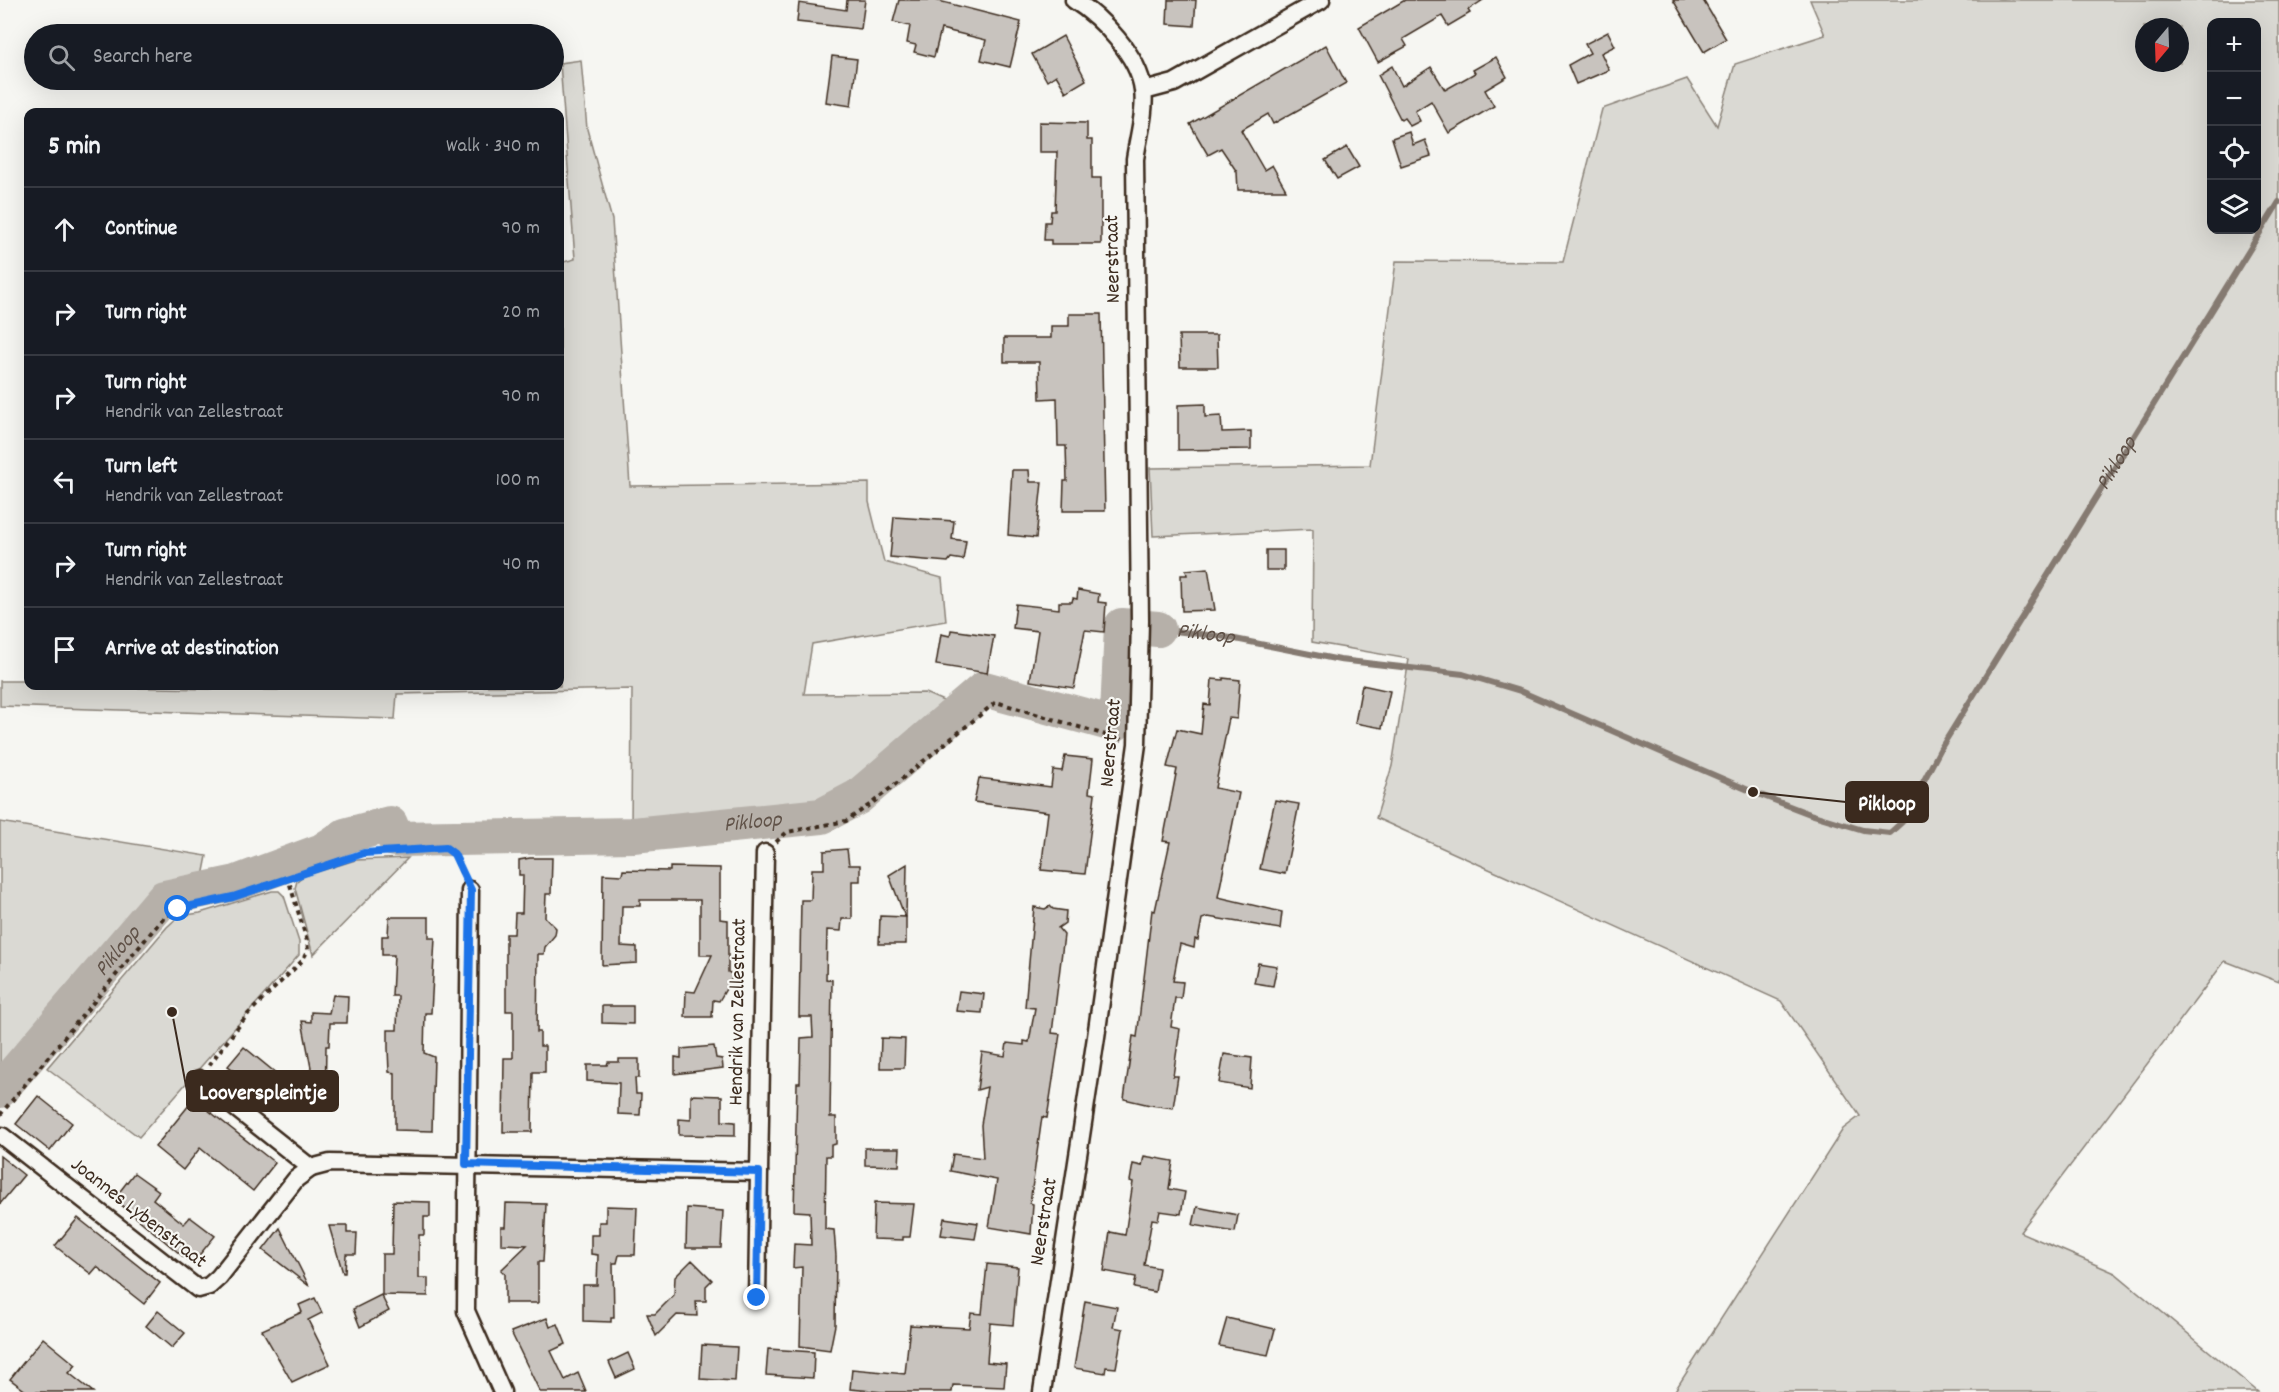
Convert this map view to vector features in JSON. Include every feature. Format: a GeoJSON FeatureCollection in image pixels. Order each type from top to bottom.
{"type":"FeatureCollection","features":[{"type":"Feature","properties":{"kind":"street"},"geometry":{"type":"LineString","coordinates":[[1074,0],[1105,24],[1117,39],[1138,72],[1144,91],[1174,83],[1321,0]]}},
{"type":"Feature","properties":{"kind":"street","name":"Neerstraat"},"geometry":{"type":"LineString","coordinates":[[1042,1392],[1096,1037],[1137,744],[1140,629],[1136,159],[1144,91]]}},
{"type":"Feature","properties":{"kind":"street","name":"Hendrik van Zellestraat"},"geometry":{"type":"LineString","coordinates":[[757,1298],[765,853]]}},
{"type":"Feature","properties":{"kind":"street"},"geometry":{"type":"LineString","coordinates":[[471,890],[466,1311],[502,1392]]}},
{"type":"Feature","properties":{"kind":"street"},"geometry":{"type":"LineString","coordinates":[[200,1079],[311,1168],[330,1162],[759,1172]]}},
{"type":"Feature","properties":{"kind":"street","name":"Joannes Lybenstraat"},"geometry":{"type":"LineString","coordinates":[[2,1136],[198,1289],[208,1286],[219,1276],[296,1179],[311,1168]]}},
{"type":"Feature","properties":{"kind":"path"},"geometry":{"type":"LineString","coordinates":[[765,853],[787,832],[846,821],[871,804],[996,702],[1137,744]]}},
{"type":"Feature","properties":{"kind":"path"},"geometry":{"type":"LineString","coordinates":[[0,1115],[164,917],[178,909],[233,897],[364,853],[446,848],[454,854],[471,890]]}},
{"type":"Feature","properties":{"kind":"path"},"geometry":{"type":"LineString","coordinates":[[200,1079],[248,1014],[302,961],[308,950],[288,878]]}},
{"type":"Feature","properties":{"kind":"shaded area"},"geometry":{"type":"Polygon","coordinates":[[[1810,0],[2279,0],[2279,982],[2225,961],[2020,1232],[2115,1273],[2258,1392],[1674,1392],[1843,1129],[1860,1116],[1781,1001],[1376,818],[1392,766],[1409,659],[1312,642],[1313,529],[1153,536],[1150,468],[1370,465],[1396,261],[1563,262],[1602,109],[1687,79],[1717,126],[1735,64],[1825,35],[1810,0]]]}},
{"type":"Feature","properties":{"kind":"shaded area"},"geometry":{"type":"Polygon","coordinates":[[[581,60],[587,129],[612,220],[630,486],[869,483],[869,502],[884,562],[942,578],[946,621],[812,644],[804,694],[925,693],[973,714],[843,806],[822,816],[796,821],[631,832],[632,689],[397,694],[395,719],[0,706],[0,681],[24,681],[24,690],[564,690],[564,262],[575,259],[562,90],[564,90],[564,62],[581,60]]]}},
{"type":"Feature","properties":{"kind":"shaded area"},"geometry":{"type":"Polygon","coordinates":[[[0,822],[207,856],[201,887],[164,898],[0,1086],[0,822]]]}},
{"type":"Feature","properties":{"kind":"shaded area"},"geometry":{"type":"Polygon","coordinates":[[[408,858],[313,955],[295,888],[297,881],[303,876],[355,860],[408,858]]]}},
{"type":"Feature","properties":{"kind":"shaded area"},"geometry":{"type":"Polygon","coordinates":[[[272,891],[279,891],[284,896],[299,942],[299,955],[139,1137],[47,1068],[167,927],[179,916],[200,913],[272,891]]]}},
{"type":"Feature","properties":{"kind":"building"},"geometry":{"type":"Polygon","coordinates":[[[847,0],[865,0],[861,29],[797,22],[799,3],[846,10],[847,0]]]}},
{"type":"Feature","properties":{"kind":"building"},"geometry":{"type":"Polygon","coordinates":[[[899,0],[935,0],[1021,22],[1010,67],[981,60],[986,40],[941,29],[934,57],[914,52],[916,45],[907,43],[910,26],[893,22],[899,0]]]}},
{"type":"Feature","properties":{"kind":"building"},"geometry":{"type":"Polygon","coordinates":[[[1168,0],[1196,0],[1194,26],[1167,24],[1168,0]]]}},
{"type":"Feature","properties":{"kind":"building"},"geometry":{"type":"Polygon","coordinates":[[[1405,0],[1483,0],[1468,10],[1470,13],[1448,26],[1442,16],[1403,39],[1407,46],[1378,62],[1359,27],[1405,0]]]}},
{"type":"Feature","properties":{"kind":"building"},"geometry":{"type":"Polygon","coordinates":[[[1673,0],[1703,0],[1726,39],[1704,52],[1673,0]]]}},
{"type":"Feature","properties":{"kind":"building"},"geometry":{"type":"Polygon","coordinates":[[[1608,32],[1615,46],[1601,53],[1609,70],[1576,84],[1568,65],[1590,53],[1585,44],[1608,32]]]}},
{"type":"Feature","properties":{"kind":"building"},"geometry":{"type":"Polygon","coordinates":[[[1063,36],[1086,80],[1066,92],[1056,75],[1047,81],[1032,54],[1063,36]]]}},
{"type":"Feature","properties":{"kind":"building"},"geometry":{"type":"Polygon","coordinates":[[[1326,45],[1346,83],[1273,124],[1268,114],[1241,130],[1264,170],[1272,165],[1286,190],[1238,190],[1237,172],[1221,148],[1208,155],[1190,124],[1326,45]]]}},
{"type":"Feature","properties":{"kind":"building"},"geometry":{"type":"Polygon","coordinates":[[[832,56],[857,59],[851,106],[826,102],[832,56]]]}},
{"type":"Feature","properties":{"kind":"building"},"geometry":{"type":"Polygon","coordinates":[[[1496,57],[1507,77],[1485,90],[1494,106],[1449,133],[1431,101],[1415,111],[1420,121],[1410,126],[1404,118],[1401,120],[1378,75],[1392,66],[1402,86],[1431,67],[1445,90],[1475,73],[1473,70],[1496,57]]]}},
{"type":"Feature","properties":{"kind":"building"},"geometry":{"type":"Polygon","coordinates":[[[1039,122],[1087,123],[1087,140],[1092,140],[1092,178],[1101,178],[1101,244],[1051,244],[1051,240],[1044,240],[1045,222],[1050,222],[1051,211],[1055,211],[1057,152],[1039,152],[1039,122]]]}},
{"type":"Feature","properties":{"kind":"building"},"geometry":{"type":"Polygon","coordinates":[[[1409,132],[1413,145],[1425,140],[1431,156],[1401,166],[1392,138],[1409,132]]]}},
{"type":"Feature","properties":{"kind":"building"},"geometry":{"type":"Polygon","coordinates":[[[1347,147],[1359,167],[1337,179],[1325,160],[1347,147]]]}},
{"type":"Feature","properties":{"kind":"building"},"geometry":{"type":"Polygon","coordinates":[[[1069,314],[1101,314],[1105,511],[1063,511],[1064,481],[1067,481],[1066,446],[1058,446],[1057,398],[1040,399],[1039,362],[1004,362],[1004,338],[1051,338],[1051,326],[1069,326],[1069,314]]]}},
{"type":"Feature","properties":{"kind":"building"},"geometry":{"type":"Polygon","coordinates":[[[1179,335],[1217,335],[1218,367],[1180,367],[1179,335]]]}},
{"type":"Feature","properties":{"kind":"building"},"geometry":{"type":"Polygon","coordinates":[[[1205,404],[1205,417],[1221,416],[1222,432],[1251,431],[1251,449],[1178,450],[1178,405],[1205,404]]]}},
{"type":"Feature","properties":{"kind":"building"},"geometry":{"type":"Polygon","coordinates":[[[1012,470],[1029,470],[1030,482],[1042,482],[1036,538],[1008,535],[1012,470]]]}},
{"type":"Feature","properties":{"kind":"building"},"geometry":{"type":"Polygon","coordinates":[[[894,517],[954,521],[952,539],[966,541],[963,560],[951,558],[948,562],[890,557],[894,517]]]}},
{"type":"Feature","properties":{"kind":"building"},"geometry":{"type":"Polygon","coordinates":[[[1266,550],[1284,550],[1284,570],[1266,570],[1266,550]]]}},
{"type":"Feature","properties":{"kind":"building"},"geometry":{"type":"Polygon","coordinates":[[[1208,568],[1215,610],[1182,611],[1181,575],[1187,575],[1186,570],[1208,568]]]}},
{"type":"Feature","properties":{"kind":"building"},"geometry":{"type":"Polygon","coordinates":[[[1078,590],[1099,594],[1098,602],[1106,603],[1104,632],[1085,630],[1074,688],[1030,681],[1038,631],[1013,628],[1016,604],[1059,609],[1059,602],[1072,602],[1073,598],[1077,599],[1078,590]]]}},
{"type":"Feature","properties":{"kind":"building"},"geometry":{"type":"Polygon","coordinates":[[[951,630],[994,636],[987,673],[936,665],[941,634],[950,636],[951,630]]]}},
{"type":"Feature","properties":{"kind":"building"},"geometry":{"type":"Polygon","coordinates":[[[1223,678],[1240,680],[1237,719],[1229,718],[1215,788],[1239,793],[1218,897],[1282,912],[1280,929],[1208,917],[1202,919],[1194,948],[1180,944],[1173,981],[1183,982],[1181,998],[1175,998],[1171,1027],[1180,1029],[1173,1076],[1178,1076],[1173,1108],[1150,1105],[1124,1099],[1133,1036],[1137,1037],[1152,910],[1155,911],[1170,842],[1163,841],[1177,769],[1167,767],[1177,729],[1201,734],[1204,704],[1210,705],[1212,679],[1223,680],[1223,678]]]}},
{"type":"Feature","properties":{"kind":"building"},"geometry":{"type":"Polygon","coordinates":[[[1362,685],[1390,691],[1382,728],[1355,723],[1362,685]]]}},
{"type":"Feature","properties":{"kind":"building"},"geometry":{"type":"Polygon","coordinates":[[[1065,756],[1093,759],[1089,793],[1095,794],[1085,874],[1041,870],[1048,812],[974,802],[979,778],[1051,787],[1053,770],[1062,771],[1065,756]]]}},
{"type":"Feature","properties":{"kind":"building"},"geometry":{"type":"Polygon","coordinates":[[[1275,800],[1299,804],[1285,874],[1260,869],[1275,800]]]}},
{"type":"Feature","properties":{"kind":"building"},"geometry":{"type":"Polygon","coordinates":[[[847,849],[849,865],[860,865],[860,881],[852,881],[852,919],[842,919],[841,931],[827,930],[826,979],[832,980],[830,1117],[836,1117],[836,1144],[831,1145],[831,1156],[826,1156],[825,1229],[834,1230],[836,1256],[835,1325],[830,1350],[800,1346],[802,1267],[793,1268],[794,1244],[811,1245],[810,1212],[794,1211],[797,1083],[800,1083],[801,1038],[813,1037],[812,1017],[799,1017],[801,900],[811,900],[812,869],[824,869],[824,851],[847,849]]]}},
{"type":"Feature","properties":{"kind":"building"},"geometry":{"type":"Polygon","coordinates":[[[552,858],[551,894],[546,894],[545,917],[556,928],[555,935],[545,947],[544,954],[538,954],[537,1032],[540,1032],[540,1046],[545,1046],[545,1072],[533,1072],[532,1132],[503,1132],[504,1058],[513,1058],[513,1011],[506,1011],[506,934],[514,934],[515,913],[522,913],[523,875],[519,875],[519,860],[552,858]]]}},
{"type":"Feature","properties":{"kind":"building"},"geometry":{"type":"Polygon","coordinates":[[[907,864],[906,917],[905,917],[889,875],[907,864]]]}},
{"type":"Feature","properties":{"kind":"building"},"geometry":{"type":"Polygon","coordinates":[[[670,867],[720,868],[720,919],[728,920],[728,972],[734,975],[719,1001],[713,1000],[712,1017],[685,1017],[686,991],[695,992],[712,955],[700,955],[700,900],[640,900],[640,906],[622,906],[621,946],[637,947],[637,963],[602,965],[603,874],[622,875],[623,870],[670,871],[670,867]]]}},
{"type":"Feature","properties":{"kind":"building"},"geometry":{"type":"Polygon","coordinates":[[[1050,906],[1053,909],[1066,911],[1065,923],[1058,928],[1064,935],[1052,1033],[1060,1034],[1047,1118],[1042,1117],[1030,1203],[1033,1204],[1031,1234],[989,1227],[997,1180],[950,1171],[953,1154],[983,1158],[981,1125],[987,1087],[977,1090],[982,1052],[1005,1056],[1007,1043],[1024,1045],[1024,1041],[1029,1042],[1035,1008],[1025,1007],[1034,907],[1045,909],[1050,906]]]}},
{"type":"Feature","properties":{"kind":"building"},"geometry":{"type":"Polygon","coordinates":[[[880,916],[906,917],[906,944],[879,944],[880,916]]]}},
{"type":"Feature","properties":{"kind":"building"},"geometry":{"type":"Polygon","coordinates":[[[389,917],[429,917],[429,938],[435,938],[431,1013],[425,1013],[424,1053],[434,1057],[432,1131],[395,1130],[395,1073],[389,1072],[388,1030],[397,1030],[398,996],[392,996],[394,955],[382,955],[382,936],[388,936],[389,917]]]}},
{"type":"Feature","properties":{"kind":"building"},"geometry":{"type":"Polygon","coordinates":[[[1258,963],[1277,966],[1273,986],[1254,983],[1258,963]]]}},
{"type":"Feature","properties":{"kind":"building"},"geometry":{"type":"Polygon","coordinates":[[[959,991],[984,994],[982,1013],[956,1011],[959,991]]]}},
{"type":"Feature","properties":{"kind":"building"},"geometry":{"type":"Polygon","coordinates":[[[333,995],[348,996],[347,1023],[330,1023],[329,1046],[326,1046],[325,1103],[318,1104],[302,1021],[311,1022],[311,1012],[329,1013],[333,995]]]}},
{"type":"Feature","properties":{"kind":"building"},"geometry":{"type":"Polygon","coordinates":[[[602,1006],[633,1006],[633,1024],[602,1023],[602,1006]]]}},
{"type":"Feature","properties":{"kind":"building"},"geometry":{"type":"Polygon","coordinates":[[[881,1038],[905,1039],[904,1068],[880,1068],[881,1038]]]}},
{"type":"Feature","properties":{"kind":"building"},"geometry":{"type":"Polygon","coordinates":[[[714,1046],[716,1058],[722,1059],[723,1068],[675,1074],[675,1057],[681,1058],[681,1049],[714,1046]]]}},
{"type":"Feature","properties":{"kind":"building"},"geometry":{"type":"Polygon","coordinates":[[[244,1047],[293,1087],[278,1105],[269,1098],[262,1107],[231,1082],[238,1073],[228,1066],[244,1047]]]}},
{"type":"Feature","properties":{"kind":"building"},"geometry":{"type":"Polygon","coordinates":[[[1224,1054],[1252,1058],[1250,1088],[1219,1083],[1224,1054]]]}},
{"type":"Feature","properties":{"kind":"building"},"geometry":{"type":"Polygon","coordinates":[[[619,1059],[639,1059],[639,1078],[635,1078],[636,1094],[641,1094],[640,1115],[618,1114],[619,1083],[587,1081],[587,1065],[607,1065],[608,1062],[619,1062],[619,1059]]]}},
{"type":"Feature","properties":{"kind":"building"},"geometry":{"type":"Polygon","coordinates":[[[691,1095],[722,1096],[722,1121],[735,1122],[735,1136],[679,1135],[679,1119],[691,1120],[691,1095]]]}},
{"type":"Feature","properties":{"kind":"building"},"geometry":{"type":"Polygon","coordinates":[[[38,1096],[72,1123],[50,1151],[16,1124],[38,1096]]]}},
{"type":"Feature","properties":{"kind":"building"},"geometry":{"type":"Polygon","coordinates":[[[194,1099],[275,1163],[253,1191],[200,1148],[183,1170],[155,1147],[194,1099]]]}},
{"type":"Feature","properties":{"kind":"building"},"geometry":{"type":"Polygon","coordinates":[[[865,1148],[900,1148],[899,1166],[865,1165],[865,1148]]]}},
{"type":"Feature","properties":{"kind":"building"},"geometry":{"type":"Polygon","coordinates":[[[0,1156],[24,1175],[0,1204],[0,1156]]]}},
{"type":"Feature","properties":{"kind":"building"},"geometry":{"type":"Polygon","coordinates":[[[1144,1156],[1173,1161],[1169,1189],[1185,1192],[1181,1214],[1160,1211],[1158,1220],[1152,1219],[1144,1265],[1159,1268],[1155,1292],[1134,1288],[1136,1277],[1104,1271],[1110,1232],[1125,1235],[1133,1182],[1130,1181],[1133,1164],[1142,1166],[1144,1156]]]}},
{"type":"Feature","properties":{"kind":"building"},"geometry":{"type":"Polygon","coordinates":[[[134,1173],[159,1191],[153,1199],[184,1224],[190,1217],[215,1236],[192,1264],[114,1199],[134,1173]]]}},
{"type":"Feature","properties":{"kind":"building"},"geometry":{"type":"Polygon","coordinates":[[[393,1201],[430,1202],[430,1217],[424,1217],[424,1235],[419,1235],[419,1278],[428,1278],[428,1296],[382,1295],[382,1254],[392,1254],[393,1201]]]}},
{"type":"Feature","properties":{"kind":"building"},"geometry":{"type":"Polygon","coordinates":[[[506,1203],[546,1204],[543,1262],[538,1262],[538,1303],[505,1303],[505,1274],[501,1270],[527,1245],[501,1244],[501,1227],[505,1227],[506,1203]]]}},
{"type":"Feature","properties":{"kind":"building"},"geometry":{"type":"Polygon","coordinates":[[[874,1203],[914,1204],[910,1237],[903,1237],[903,1240],[873,1239],[874,1203]]]}},
{"type":"Feature","properties":{"kind":"building"},"geometry":{"type":"Polygon","coordinates":[[[606,1206],[637,1207],[635,1255],[619,1255],[617,1263],[613,1263],[614,1318],[611,1318],[611,1322],[583,1321],[583,1285],[597,1285],[598,1255],[591,1254],[591,1235],[599,1235],[599,1222],[606,1222],[606,1206]]]}},
{"type":"Feature","properties":{"kind":"building"},"geometry":{"type":"Polygon","coordinates":[[[1197,1207],[1238,1215],[1235,1232],[1193,1225],[1197,1207]]]}},
{"type":"Feature","properties":{"kind":"building"},"geometry":{"type":"Polygon","coordinates":[[[687,1208],[723,1211],[721,1248],[686,1248],[687,1208]]]}},
{"type":"Feature","properties":{"kind":"building"},"geometry":{"type":"Polygon","coordinates":[[[78,1218],[160,1283],[144,1304],[97,1267],[91,1274],[55,1246],[78,1218]]]}},
{"type":"Feature","properties":{"kind":"building"},"geometry":{"type":"Polygon","coordinates":[[[944,1218],[978,1223],[975,1239],[941,1235],[944,1218]]]}},
{"type":"Feature","properties":{"kind":"building"},"geometry":{"type":"Polygon","coordinates":[[[329,1226],[347,1226],[347,1233],[357,1233],[356,1254],[346,1254],[345,1273],[343,1273],[329,1226]]]}},
{"type":"Feature","properties":{"kind":"building"},"geometry":{"type":"Polygon","coordinates":[[[280,1228],[309,1286],[263,1250],[280,1228]]]}},
{"type":"Feature","properties":{"kind":"building"},"geometry":{"type":"Polygon","coordinates":[[[692,1260],[712,1280],[706,1286],[706,1301],[696,1301],[697,1316],[677,1315],[656,1336],[647,1314],[655,1314],[674,1295],[675,1277],[692,1260]]]}},
{"type":"Feature","properties":{"kind":"building"},"geometry":{"type":"Polygon","coordinates":[[[987,1264],[1018,1267],[1013,1325],[990,1323],[987,1362],[1006,1364],[1004,1387],[953,1385],[952,1392],[883,1392],[850,1389],[852,1369],[905,1374],[910,1325],[969,1328],[971,1313],[982,1314],[987,1264]]]}},
{"type":"Feature","properties":{"kind":"building"},"geometry":{"type":"Polygon","coordinates":[[[381,1295],[389,1311],[360,1327],[353,1309],[381,1295]]]}},
{"type":"Feature","properties":{"kind":"building"},"geometry":{"type":"Polygon","coordinates":[[[315,1298],[322,1313],[308,1320],[330,1364],[292,1382],[262,1330],[302,1312],[299,1305],[315,1298]]]}},
{"type":"Feature","properties":{"kind":"building"},"geometry":{"type":"Polygon","coordinates":[[[1085,1301],[1117,1307],[1113,1327],[1123,1329],[1116,1368],[1106,1367],[1105,1373],[1074,1368],[1085,1301]]]}},
{"type":"Feature","properties":{"kind":"building"},"geometry":{"type":"Polygon","coordinates":[[[158,1311],[185,1333],[172,1348],[146,1326],[158,1311]]]}},
{"type":"Feature","properties":{"kind":"building"},"geometry":{"type":"Polygon","coordinates":[[[547,1318],[550,1327],[558,1324],[566,1344],[551,1351],[565,1380],[578,1373],[586,1392],[540,1392],[511,1332],[547,1318]]]}},
{"type":"Feature","properties":{"kind":"building"},"geometry":{"type":"Polygon","coordinates":[[[1227,1318],[1275,1329],[1268,1355],[1219,1346],[1227,1318]]]}},
{"type":"Feature","properties":{"kind":"building"},"geometry":{"type":"Polygon","coordinates":[[[43,1338],[76,1365],[69,1373],[93,1392],[27,1392],[10,1379],[43,1338]]]}},
{"type":"Feature","properties":{"kind":"building"},"geometry":{"type":"Polygon","coordinates":[[[702,1345],[737,1347],[735,1381],[700,1379],[702,1345]]]}},
{"type":"Feature","properties":{"kind":"building"},"geometry":{"type":"Polygon","coordinates":[[[768,1349],[814,1352],[813,1378],[766,1375],[768,1349]]]}},
{"type":"Feature","properties":{"kind":"building"},"geometry":{"type":"Polygon","coordinates":[[[628,1353],[635,1369],[616,1378],[609,1362],[628,1353]]]}},
{"type":"Feature","properties":{"kind":"waterway","name":"Pikloop"},"geometry":{"type":"LineString","coordinates":[[1158,629],[1225,637],[1340,660],[1463,674],[1520,691],[1753,792],[1810,814],[1863,830],[1890,833],[1902,822],[1941,748],[2279,202]]}},
{"type":"Feature","properties":{"kind":"waterway","name":"Pikloop"},"geometry":{"type":"LineString","coordinates":[[0,1090],[164,898],[236,883],[322,851],[345,836],[390,824],[395,839],[633,835],[822,816],[858,797],[984,689],[1114,724],[1118,714],[1122,626],[1158,629]]}},
{"type":"Feature","properties":{"kind":"place","name":"Pikloop"},"geometry":{"type":"Point","coordinates":[1753,792]}},
{"type":"Feature","properties":{"kind":"place","name":"Looverspleintje"},"geometry":{"type":"Point","coordinates":[172,1012]}},
{"type":"Feature","properties":{"kind":"route"},"geometry":{"type":"LineString","coordinates":[[178,909],[233,897],[364,853],[446,848],[454,854],[471,890],[466,1164],[759,1172],[757,1298]]}}]}
